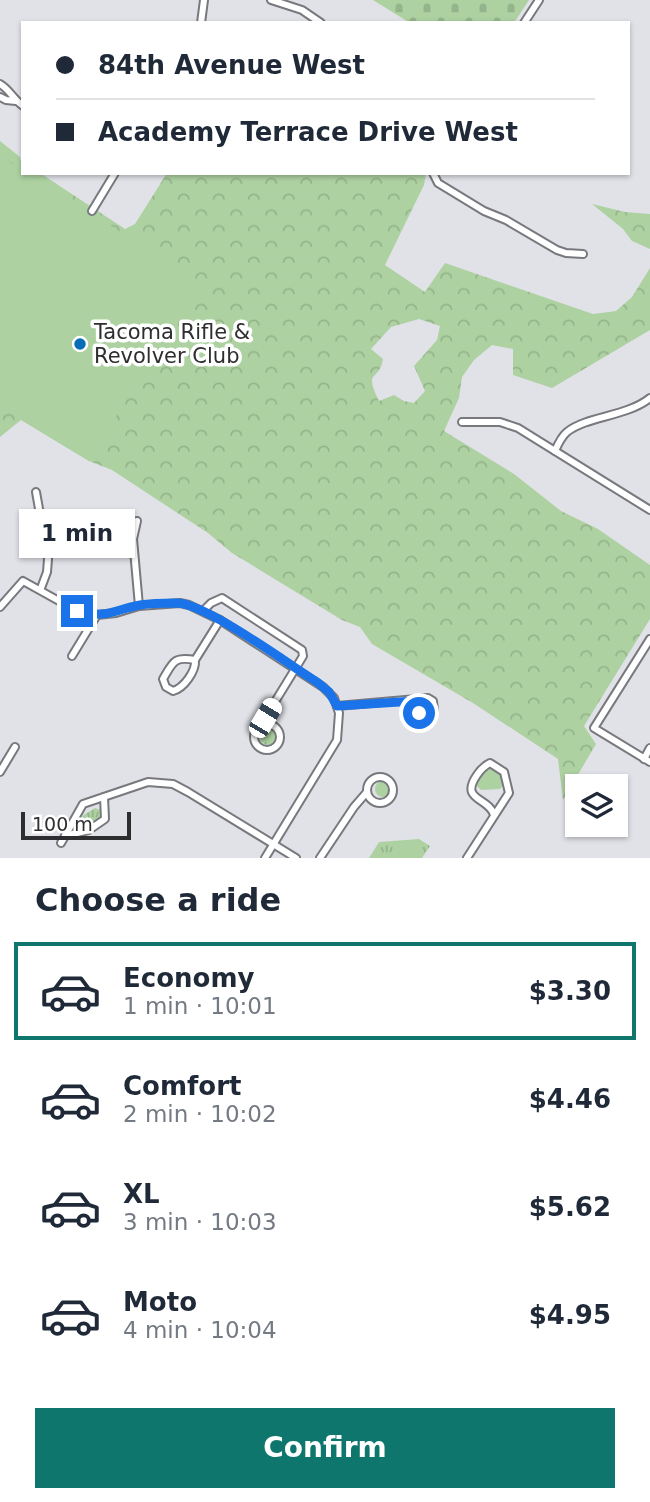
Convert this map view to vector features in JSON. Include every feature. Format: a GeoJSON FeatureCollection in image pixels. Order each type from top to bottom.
{"type":"FeatureCollection","features":[{"type":"Feature","properties":{"kind":"street"},"geometry":{"type":"LineString","coordinates":[[201,21],[205,0]]}},
{"type":"Feature","properties":{"kind":"street"},"geometry":{"type":"LineString","coordinates":[[271,0],[302,10],[318,21]]}},
{"type":"Feature","properties":{"kind":"street"},"geometry":{"type":"LineString","coordinates":[[525,21],[539,0]]}},
{"type":"Feature","properties":{"kind":"street"},"geometry":{"type":"LineString","coordinates":[[0,84],[10,90],[21,105]]}},
{"type":"Feature","properties":{"kind":"street"},"geometry":{"type":"LineString","coordinates":[[0,97],[16,101]]}},
{"type":"Feature","properties":{"kind":"street"},"geometry":{"type":"LineString","coordinates":[[92,211],[114,175]]}},
{"type":"Feature","properties":{"kind":"street"},"geometry":{"type":"LineString","coordinates":[[434,175],[438,183],[557,250],[583,254]]}},
{"type":"Feature","properties":{"kind":"street"},"geometry":{"type":"LineString","coordinates":[[555,451],[562,438],[575,428],[630,410],[650,398]]}},
{"type":"Feature","properties":{"kind":"street"},"geometry":{"type":"LineString","coordinates":[[462,422],[509,424],[650,510]]}},
{"type":"Feature","properties":{"kind":"street"},"geometry":{"type":"LineString","coordinates":[[36,492],[48,559],[41,589]]}},
{"type":"Feature","properties":{"kind":"street"},"geometry":{"type":"LineString","coordinates":[[137,521],[133,539],[139,606]]}},
{"type":"Feature","properties":{"kind":"street"},"geometry":{"type":"LineString","coordinates":[[0,607],[23,581],[77,611],[97,615],[139,606],[180,603],[220,620],[323,687],[337,706],[340,718],[337,740],[265,858]]}},
{"type":"Feature","properties":{"kind":"street"},"geometry":{"type":"LineString","coordinates":[[203,611],[222,598],[302,650],[303,656],[265,718],[266,724]]}},
{"type":"Feature","properties":{"kind":"street"},"geometry":{"type":"LineString","coordinates":[[72,656],[97,615]]}},
{"type":"Feature","properties":{"kind":"street"},"geometry":{"type":"LineString","coordinates":[[195,660],[181,657],[176,660],[163,680],[166,687],[173,691],[180,688],[220,620]]}},
{"type":"Feature","properties":{"kind":"street"},"geometry":{"type":"LineString","coordinates":[[650,639],[594,728],[647,761],[650,748]]}},
{"type":"Feature","properties":{"kind":"street"},"geometry":{"type":"LineString","coordinates":[[337,706],[415,701]]}},
{"type":"Feature","properties":{"kind":"street"},"geometry":{"type":"LineString","coordinates":[[266,724],[276,729],[280,736],[275,747],[267,750],[259,747],[254,736],[258,728],[266,724]]}},
{"type":"Feature","properties":{"kind":"street"},"geometry":{"type":"LineString","coordinates":[[0,772],[15,747]]}},
{"type":"Feature","properties":{"kind":"street"},"geometry":{"type":"LineString","coordinates":[[467,858],[507,797],[509,789],[504,772],[490,763],[483,767],[471,790],[474,796],[491,808],[494,816]]}},
{"type":"Feature","properties":{"kind":"street"},"geometry":{"type":"LineString","coordinates":[[320,858],[366,792],[369,782],[378,778],[389,780],[394,787],[391,798],[383,801],[370,799],[366,792]]}},
{"type":"Feature","properties":{"kind":"street"},"geometry":{"type":"LineString","coordinates":[[104,797],[106,819],[89,830],[63,840],[83,804],[148,782],[173,785],[188,792],[296,858]]}},
{"type":"Feature","properties":{"kind":"green space"},"geometry":{"type":"Polygon","coordinates":[[[373,0],[529,0],[515,21],[407,21],[373,0]]]}},
{"type":"Feature","properties":{"kind":"green space"},"geometry":{"type":"Polygon","coordinates":[[[0,141],[20,157],[21,175],[43,175],[125,229],[135,224],[166,175],[426,175],[424,185],[385,265],[425,292],[445,263],[593,314],[616,311],[632,297],[650,268],[650,330],[552,388],[513,375],[513,349],[492,345],[474,360],[462,377],[459,398],[444,431],[514,474],[561,511],[598,529],[650,565],[650,619],[584,726],[596,744],[578,774],[565,774],[563,800],[558,759],[473,703],[372,644],[360,627],[342,620],[232,553],[208,533],[112,470],[89,461],[21,420],[0,437],[0,141]],[[419,319],[391,327],[371,349],[383,359],[372,380],[379,401],[394,395],[414,403],[425,391],[414,366],[437,340],[440,326],[419,319]]]}},
{"type":"Feature","properties":{"kind":"green space","name":"Tacoma Rifle & Revolver Club"},"geometry":{"type":"Polygon","coordinates":[[[0,156],[21,169],[21,175],[30,175],[198,281],[89,461],[0,407],[0,156]]]}},
{"type":"Feature","properties":{"kind":"green space"},"geometry":{"type":"Polygon","coordinates":[[[592,204],[625,212],[650,214],[650,249],[632,241],[623,229],[592,204]]]}},
{"type":"Feature","properties":{"kind":"green space"},"geometry":{"type":"Polygon","coordinates":[[[265,729],[271,729],[276,737],[274,743],[265,745],[260,740],[260,734],[265,729]]]}},
{"type":"Feature","properties":{"kind":"green space"},"geometry":{"type":"Polygon","coordinates":[[[488,767],[501,775],[504,784],[500,789],[481,790],[477,786],[476,781],[488,767]]]}},
{"type":"Feature","properties":{"kind":"green space"},"geometry":{"type":"Polygon","coordinates":[[[383,781],[389,783],[389,795],[383,797],[377,795],[375,789],[377,783],[383,781]]]}},
{"type":"Feature","properties":{"kind":"green space"},"geometry":{"type":"Polygon","coordinates":[[[95,808],[101,810],[102,819],[86,825],[82,816],[95,808]]]}},
{"type":"Feature","properties":{"kind":"green space"},"geometry":{"type":"Polygon","coordinates":[[[419,839],[430,846],[422,858],[369,858],[379,842],[419,839]]]}},
{"type":"Feature","properties":{"kind":"place","name":"Tacoma Rifle & Revolver Club"},"geometry":{"type":"Point","coordinates":[80,344]}},
{"type":"Feature","properties":{"kind":"route"},"geometry":{"type":"LineString","coordinates":[[77,611],[97,615],[139,606],[180,603],[220,620],[317,682],[334,698],[337,706],[415,701],[419,713]]}}]}
